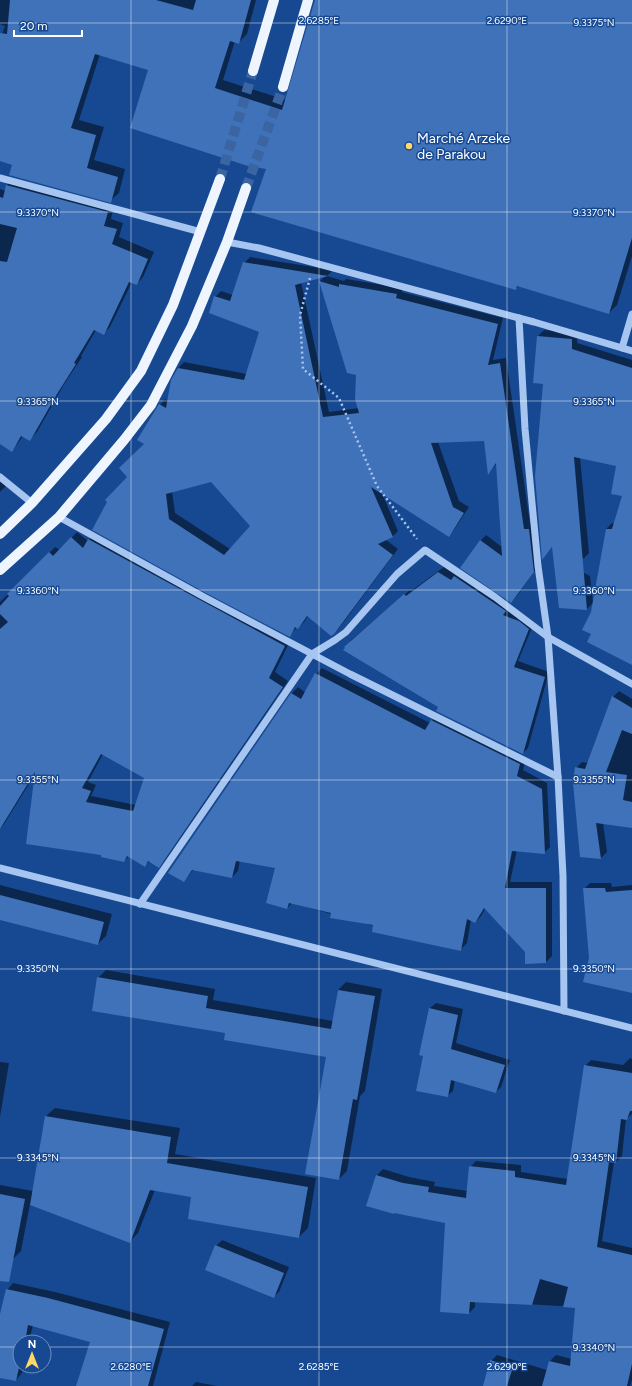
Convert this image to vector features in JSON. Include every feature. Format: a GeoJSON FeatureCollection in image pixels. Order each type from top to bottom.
{"type":"FeatureCollection","features":[{"type":"Feature","properties":{"kind":"main road"},"geometry":{"type":"LineString","coordinates":[[253,71],[274,0]]}},
{"type":"Feature","properties":{"kind":"main road"},"geometry":{"type":"LineString","coordinates":[[283,87],[308,0]]}},
{"type":"Feature","properties":{"kind":"main road"},"geometry":{"type":"LineString","coordinates":[[0,534],[32,503],[106,419],[141,371],[173,305],[220,179]]}},
{"type":"Feature","properties":{"kind":"main road"},"geometry":{"type":"LineString","coordinates":[[0,570],[59,517],[124,440],[151,405],[192,326],[227,242],[246,188]]}},
{"type":"Feature","properties":{"kind":"street"},"geometry":{"type":"LineString","coordinates":[[0,178],[201,232]]}},
{"type":"Feature","properties":{"kind":"street"},"geometry":{"type":"LineString","coordinates":[[227,242],[259,248],[315,263],[519,318],[632,351]]}},
{"type":"Feature","properties":{"kind":"street"},"geometry":{"type":"LineString","coordinates":[[622,348],[632,314]]}},
{"type":"Feature","properties":{"kind":"street"},"geometry":{"type":"LineString","coordinates":[[519,318],[525,429],[538,566],[548,637],[558,777],[563,876],[564,1011]]}},
{"type":"Feature","properties":{"kind":"street"},"geometry":{"type":"LineString","coordinates":[[0,477],[32,503]]}},
{"type":"Feature","properties":{"kind":"street"},"geometry":{"type":"LineString","coordinates":[[59,517],[204,597],[350,674],[558,777]]}},
{"type":"Feature","properties":{"kind":"street"},"geometry":{"type":"LineString","coordinates":[[140,904],[312,654],[346,632],[397,574],[426,550],[495,597],[548,637],[632,684]]}},
{"type":"Feature","properties":{"kind":"street"},"geometry":{"type":"LineString","coordinates":[[0,868],[632,1028]]}},
{"type":"Feature","properties":{"kind":"path"},"geometry":{"type":"LineString","coordinates":[[315,263],[300,315],[303,369],[339,398],[377,486],[426,550]]}},
{"type":"Feature","properties":{"kind":"building"},"geometry":{"type":"Polygon","coordinates":[[[10,0],[156,0],[193,10],[196,0],[251,0],[239,44],[230,41],[215,88],[282,110],[315,0],[632,0],[632,238],[609,314],[517,286],[516,290],[251,212],[266,169],[248,166],[130,128],[148,70],[95,54],[71,128],[96,135],[87,168],[118,177],[111,203],[9,175],[12,165],[0,161],[0,33],[7,34],[10,0]]]}},
{"type":"Feature","properties":{"kind":"building"},"geometry":{"type":"Polygon","coordinates":[[[6,185],[108,212],[104,226],[117,229],[112,244],[148,259],[137,285],[129,282],[104,335],[94,330],[74,363],[76,364],[30,441],[21,436],[12,452],[0,444],[0,261],[7,262],[17,228],[0,224],[0,197],[3,198],[6,185]]]}},
{"type":"Feature","properties":{"kind":"building"},"geometry":{"type":"Polygon","coordinates":[[[243,262],[328,276],[295,285],[323,417],[359,413],[355,399],[356,375],[347,373],[319,281],[339,287],[339,284],[397,294],[396,298],[498,324],[488,365],[500,363],[524,529],[529,529],[534,572],[511,603],[460,568],[480,540],[502,556],[496,463],[488,475],[484,441],[431,443],[453,507],[464,513],[449,537],[371,487],[393,537],[378,544],[393,555],[331,636],[307,616],[298,629],[295,627],[290,637],[206,593],[92,530],[107,502],[105,500],[127,477],[119,468],[144,444],[137,440],[159,404],[166,408],[171,380],[178,368],[244,380],[259,332],[209,313],[214,296],[230,301],[243,262]],[[211,482],[166,494],[169,519],[224,555],[250,526],[211,482]]]}},
{"type":"Feature","properties":{"kind":"building"},"geometry":{"type":"Polygon","coordinates":[[[537,336],[572,339],[572,349],[632,368],[632,665],[587,642],[591,634],[582,630],[591,612],[606,529],[612,529],[622,496],[611,494],[616,466],[574,457],[587,610],[559,608],[552,547],[542,560],[535,476],[543,384],[533,383],[537,336]]]}},
{"type":"Feature","properties":{"kind":"building"},"geometry":{"type":"Polygon","coordinates":[[[71,537],[83,548],[88,539],[285,646],[269,678],[283,687],[159,868],[148,861],[145,867],[127,856],[124,862],[101,857],[101,855],[26,844],[35,772],[0,829],[0,629],[8,622],[0,614],[0,606],[9,596],[7,594],[49,552],[53,556],[71,537]],[[101,754],[82,788],[91,791],[86,802],[133,811],[144,778],[101,754]]]}},
{"type":"Feature","properties":{"kind":"building"},"geometry":{"type":"Polygon","coordinates":[[[438,572],[451,580],[454,576],[506,611],[503,615],[519,621],[529,629],[514,667],[545,677],[523,754],[436,711],[438,707],[343,650],[345,648],[344,647],[404,594],[406,596],[438,572]]]}},
{"type":"Feature","properties":{"kind":"building"},"geometry":{"type":"Polygon","coordinates":[[[315,673],[425,730],[431,720],[520,764],[517,776],[542,789],[545,854],[512,851],[505,888],[546,888],[546,963],[525,964],[525,952],[484,908],[475,923],[467,919],[461,951],[372,932],[373,925],[330,918],[331,913],[289,903],[287,909],[266,903],[275,868],[236,861],[232,878],[192,870],[184,882],[168,873],[291,693],[301,699],[315,673]]]}},
{"type":"Feature","properties":{"kind":"building"},"geometry":{"type":"Polygon","coordinates":[[[612,696],[632,708],[632,734],[622,730],[606,772],[627,775],[623,800],[632,802],[632,828],[596,823],[601,859],[580,857],[573,783],[575,767],[585,769],[612,696]]]}},
{"type":"Feature","properties":{"kind":"building"},"geometry":{"type":"Polygon","coordinates":[[[583,888],[605,888],[606,892],[632,890],[632,993],[583,982],[589,958],[583,888]]]}},
{"type":"Feature","properties":{"kind":"building"},"geometry":{"type":"Polygon","coordinates":[[[0,895],[104,922],[98,945],[0,920],[0,895]]]}},
{"type":"Feature","properties":{"kind":"building"},"geometry":{"type":"Polygon","coordinates":[[[97,977],[208,996],[206,1008],[331,1029],[338,990],[375,996],[357,1100],[353,1099],[339,1180],[305,1174],[326,1057],[224,1040],[225,1033],[92,1011],[97,977]]]}},
{"type":"Feature","properties":{"kind":"building"},"geometry":{"type":"Polygon","coordinates":[[[429,1008],[458,1015],[451,1049],[505,1065],[496,1093],[451,1080],[448,1097],[416,1091],[423,1056],[419,1055],[429,1008]]]}},
{"type":"Feature","properties":{"kind":"building"},"geometry":{"type":"Polygon","coordinates":[[[584,1065],[632,1073],[632,1111],[630,1111],[627,1120],[621,1119],[616,1163],[609,1162],[597,1247],[632,1255],[632,1364],[627,1386],[542,1386],[549,1361],[570,1366],[575,1308],[563,1307],[568,1287],[540,1279],[532,1305],[470,1302],[469,1314],[440,1312],[445,1223],[394,1214],[366,1206],[376,1175],[403,1183],[429,1187],[428,1192],[466,1198],[469,1166],[515,1171],[515,1177],[566,1185],[584,1065]]]}},
{"type":"Feature","properties":{"kind":"building"},"geometry":{"type":"Polygon","coordinates":[[[45,1116],[171,1137],[167,1163],[308,1187],[299,1238],[188,1219],[191,1197],[150,1190],[130,1243],[30,1205],[45,1116]]]}},
{"type":"Feature","properties":{"kind":"building"},"geometry":{"type":"Polygon","coordinates":[[[0,1194],[25,1199],[9,1282],[0,1281],[0,1194]]]}},
{"type":"Feature","properties":{"kind":"building"},"geometry":{"type":"Polygon","coordinates":[[[215,1245],[284,1273],[274,1298],[205,1270],[215,1245]]]}},
{"type":"Feature","properties":{"kind":"building"},"geometry":{"type":"Polygon","coordinates":[[[6,1289],[48,1298],[164,1329],[148,1386],[76,1386],[90,1342],[28,1325],[26,1334],[12,1334],[12,1374],[18,1374],[16,1381],[0,1378],[0,1314],[6,1289]]]}},
{"type":"Feature","properties":{"kind":"building"},"geometry":{"type":"Polygon","coordinates":[[[490,1360],[513,1367],[507,1386],[483,1386],[490,1360]]]}},
{"type":"Feature","properties":{"kind":"tunnel"},"geometry":{"type":"LineString","coordinates":[[220,179],[253,71]]}},
{"type":"Feature","properties":{"kind":"tunnel"},"geometry":{"type":"LineString","coordinates":[[246,188],[283,87]]}},
{"type":"Feature","properties":{"kind":"place","name":"Marché Arzeke de Parakou"},"geometry":{"type":"Point","coordinates":[409,146]}}]}
